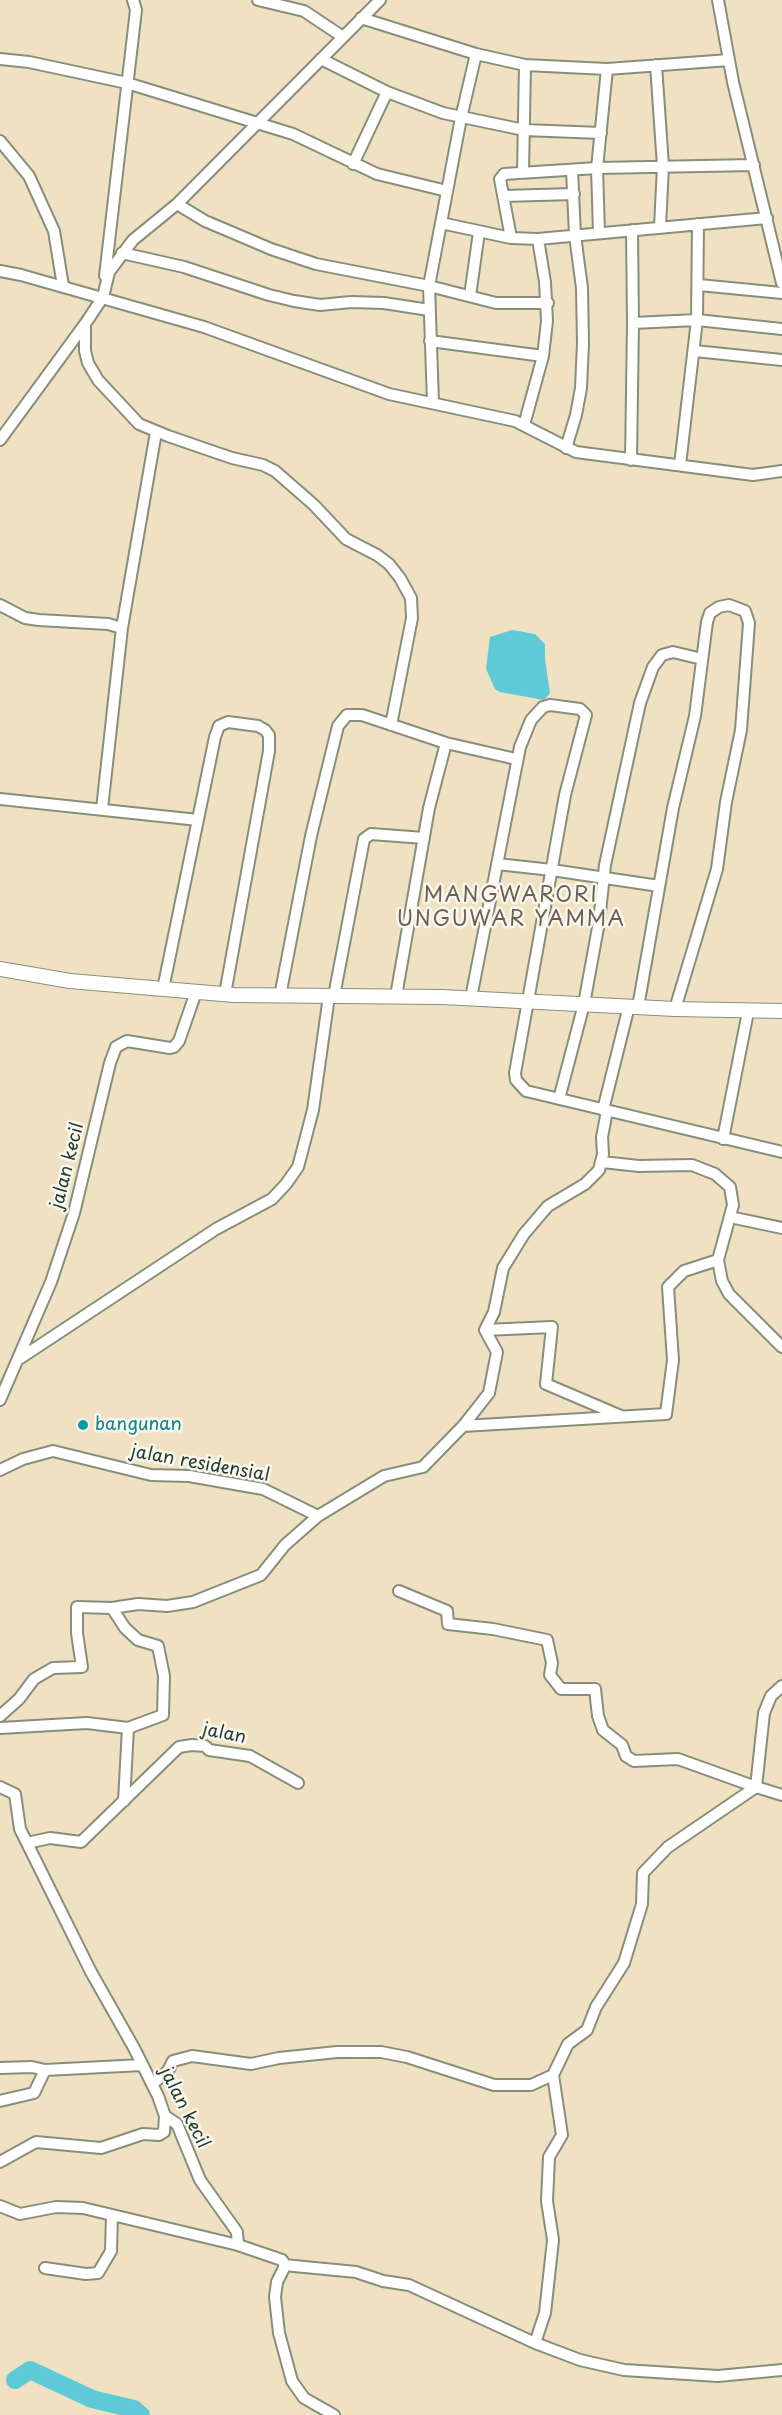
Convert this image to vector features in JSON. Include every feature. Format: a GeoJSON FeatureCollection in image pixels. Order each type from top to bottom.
{"type":"FeatureCollection","features":[{"type":"Feature","properties":{"kind":"street"},"geometry":{"type":"LineString","coordinates":[[103,297],[136,10],[133,0]]}},
{"type":"Feature","properties":{"kind":"street"},"geometry":{"type":"LineString","coordinates":[[258,0],[304,11],[343,37]]}},
{"type":"Feature","properties":{"kind":"street"},"geometry":{"type":"LineString","coordinates":[[0,440],[103,297],[109,272],[133,240],[177,204],[380,0]]}},
{"type":"Feature","properties":{"kind":"street"},"geometry":{"type":"LineString","coordinates":[[718,0],[729,60],[782,283]]}},
{"type":"Feature","properties":{"kind":"street"},"geometry":{"type":"LineString","coordinates":[[361,18],[476,54],[525,65],[607,69],[729,60]]}},
{"type":"Feature","properties":{"kind":"street"},"geometry":{"type":"LineString","coordinates":[[434,404],[429,286],[461,118],[476,54]]}},
{"type":"Feature","properties":{"kind":"street"},"geometry":{"type":"LineString","coordinates":[[0,59],[29,62],[127,83],[257,122],[311,141],[377,174],[447,191]]}},
{"type":"Feature","properties":{"kind":"street"},"geometry":{"type":"LineString","coordinates":[[321,59],[417,105],[461,118],[524,130],[601,133]]}},
{"type":"Feature","properties":{"kind":"street"},"geometry":{"type":"LineString","coordinates":[[523,172],[525,65]]}},
{"type":"Feature","properties":{"kind":"street"},"geometry":{"type":"LineString","coordinates":[[656,65],[663,166],[660,227]]}},
{"type":"Feature","properties":{"kind":"street"},"geometry":{"type":"LineString","coordinates":[[600,233],[597,168],[607,69]]}},
{"type":"Feature","properties":{"kind":"street"},"geometry":{"type":"LineString","coordinates":[[353,164],[387,92]]}},
{"type":"Feature","properties":{"kind":"street"},"geometry":{"type":"LineString","coordinates":[[0,141],[29,176],[54,231],[63,286]]}},
{"type":"Feature","properties":{"kind":"street"},"geometry":{"type":"LineString","coordinates":[[511,238],[501,176],[508,173],[597,168],[754,165]]}},
{"type":"Feature","properties":{"kind":"street"},"geometry":{"type":"LineString","coordinates":[[566,448],[576,416],[581,388],[583,343],[582,288],[575,235],[572,170]]}},
{"type":"Feature","properties":{"kind":"street"},"geometry":{"type":"LineString","coordinates":[[503,196],[574,194]]}},
{"type":"Feature","properties":{"kind":"street"},"geometry":{"type":"LineString","coordinates":[[177,204],[205,221],[282,253],[356,273],[429,286],[496,303],[548,303]]}},
{"type":"Feature","properties":{"kind":"street"},"geometry":{"type":"LineString","coordinates":[[441,223],[511,238],[538,239],[767,218]]}},
{"type":"Feature","properties":{"kind":"street"},"geometry":{"type":"LineString","coordinates":[[680,465],[695,351],[699,285],[698,224]]}},
{"type":"Feature","properties":{"kind":"street"},"geometry":{"type":"LineString","coordinates":[[631,460],[632,230]]}},
{"type":"Feature","properties":{"kind":"street"},"geometry":{"type":"LineString","coordinates":[[470,296],[479,232]]}},
{"type":"Feature","properties":{"kind":"street"},"geometry":{"type":"LineString","coordinates":[[524,425],[543,356],[548,303],[538,239]]}},
{"type":"Feature","properties":{"kind":"street"},"geometry":{"type":"LineString","coordinates":[[122,253],[184,267],[268,296],[294,301],[320,305],[351,302],[384,303],[429,310]]}},
{"type":"Feature","properties":{"kind":"street"},"geometry":{"type":"LineString","coordinates":[[0,272],[63,286],[204,327],[374,390],[506,418],[566,448],[589,455],[753,475],[782,471]]}},
{"type":"Feature","properties":{"kind":"street"},"geometry":{"type":"LineString","coordinates":[[699,285],[782,293]]}},
{"type":"Feature","properties":{"kind":"street"},"geometry":{"type":"LineString","coordinates":[[633,323],[697,320],[782,329]]}},
{"type":"Feature","properties":{"kind":"street"},"geometry":{"type":"LineString","coordinates":[[85,324],[85,351],[88,363],[98,380],[139,424],[156,432],[232,458],[263,465],[275,471],[314,505],[346,539],[389,564],[411,598],[412,618],[391,725]]}},
{"type":"Feature","properties":{"kind":"street"},"geometry":{"type":"LineString","coordinates":[[430,341],[543,356]]}},
{"type":"Feature","properties":{"kind":"street"},"geometry":{"type":"LineString","coordinates":[[695,351],[782,360]]}},
{"type":"Feature","properties":{"kind":"street"},"geometry":{"type":"LineString","coordinates":[[102,809],[122,628],[156,432]]}},
{"type":"Feature","properties":{"kind":"street"},"geometry":{"type":"LineString","coordinates":[[0,605],[25,618],[108,624],[122,628]]}},
{"type":"Feature","properties":{"kind":"street"},"geometry":{"type":"LineString","coordinates":[[485,1330],[494,1312],[503,1268],[524,1234],[548,1206],[592,1178],[602,1162],[605,1110],[634,1007],[673,808],[695,716],[710,613],[719,607],[729,605],[745,611],[749,623],[741,730],[726,802],[717,868],[675,1009]]}},
{"type":"Feature","properties":{"kind":"street"},"geometry":{"type":"LineString","coordinates":[[559,1099],[584,1004],[604,877],[627,755],[640,703],[653,668],[662,655],[668,653],[702,659]]}},
{"type":"Feature","properties":{"kind":"street"},"geometry":{"type":"LineString","coordinates":[[471,998],[516,759],[531,720],[543,707],[550,705],[574,707],[586,715],[565,795],[515,1073],[516,1080],[526,1091],[782,1152]]}},
{"type":"Feature","properties":{"kind":"street"},"geometry":{"type":"LineString","coordinates":[[280,996],[311,836],[338,726],[347,715],[362,715],[446,743],[516,759]]}},
{"type":"Feature","properties":{"kind":"street"},"geometry":{"type":"LineString","coordinates":[[163,989],[215,737],[219,726],[228,722],[258,726],[265,730],[269,735],[269,751],[225,994]]}},
{"type":"Feature","properties":{"kind":"street"},"geometry":{"type":"LineString","coordinates":[[396,996],[424,838],[446,743]]}},
{"type":"Feature","properties":{"kind":"street"},"geometry":{"type":"LineString","coordinates":[[0,800],[198,820]]}},
{"type":"Feature","properties":{"kind":"street"},"geometry":{"type":"LineString","coordinates":[[18,1359],[216,1229],[272,1199],[286,1184],[298,1167],[313,1110],[331,996],[364,839],[371,834],[424,838]]}},
{"type":"Feature","properties":{"kind":"street"},"geometry":{"type":"LineString","coordinates":[[497,864],[659,886]]}},
{"type":"Feature","properties":{"kind":"street"},"geometry":{"type":"LineString","coordinates":[[0,969],[70,981],[225,994],[471,998],[675,1009],[782,1011]]}},
{"type":"Feature","properties":{"kind":"street","name":"jalan kecil"},"geometry":{"type":"LineString","coordinates":[[0,1400],[51,1282],[74,1213],[110,1063],[116,1047],[127,1041],[174,1047],[196,992]]}},
{"type":"Feature","properties":{"kind":"street"},"geometry":{"type":"LineString","coordinates":[[723,1139],[748,1012]]}},
{"type":"Feature","properties":{"kind":"street"},"geometry":{"type":"LineString","coordinates":[[602,1162],[639,1166],[692,1165],[715,1174],[730,1187],[733,1205],[718,1260],[722,1281],[729,1294],[782,1347]]}},
{"type":"Feature","properties":{"kind":"street"},"geometry":{"type":"LineString","coordinates":[[730,1216],[782,1228]]}},
{"type":"Feature","properties":{"kind":"street"},"geometry":{"type":"LineString","coordinates":[[463,1426],[666,1414],[673,1360],[668,1287],[684,1271],[718,1260]]}},
{"type":"Feature","properties":{"kind":"street"},"geometry":{"type":"LineString","coordinates":[[485,1330],[552,1327],[546,1384],[624,1417]]}},
{"type":"Feature","properties":{"kind":"street"},"geometry":{"type":"LineString","coordinates":[[0,1716],[19,1699],[34,1678],[53,1668],[82,1667],[77,1633],[77,1607],[112,1608],[138,1604],[167,1606],[193,1602],[261,1575],[285,1545],[318,1516],[384,1476],[423,1467],[463,1426],[489,1394],[497,1352],[485,1330]]}},
{"type":"Feature","properties":{"kind":"street","name":"jalan residensial"},"geometry":{"type":"LineString","coordinates":[[0,1470],[23,1459],[53,1451],[151,1475],[189,1476],[263,1490],[318,1516]]}},
{"type":"Feature","properties":{"kind":"street"},"geometry":{"type":"LineString","coordinates":[[399,1591],[447,1611],[448,1624],[493,1629],[548,1640],[552,1664],[550,1675],[561,1689],[595,1689],[598,1716],[603,1730],[622,1745],[626,1756],[634,1761],[678,1759],[782,1794]]}},
{"type":"Feature","properties":{"kind":"street"},"geometry":{"type":"LineString","coordinates":[[0,1728],[87,1723],[128,1728],[163,1715],[164,1676],[158,1646],[138,1640],[125,1628],[112,1608]]}},
{"type":"Feature","properties":{"kind":"street"},"geometry":{"type":"LineString","coordinates":[[535,2343],[545,2313],[553,2240],[547,2201],[549,2157],[562,2135],[553,2075],[568,2044],[587,2030],[596,2007],[624,1963],[642,1904],[643,1873],[668,1848],[756,1787],[764,1713],[771,1696],[782,1686]]}},
{"type":"Feature","properties":{"kind":"street"},"geometry":{"type":"LineString","coordinates":[[124,1801],[128,1728]]}},
{"type":"Feature","properties":{"kind":"street","name":"jalan"},"geometry":{"type":"LineString","coordinates":[[27,1843],[50,1838],[81,1842],[179,1747],[205,1746],[209,1750],[250,1756],[298,1783]]}},
{"type":"Feature","properties":{"kind":"street","name":"jalan kecil"},"geometry":{"type":"LineString","coordinates":[[0,1787],[15,1794],[20,1829],[91,1972],[152,2084],[165,2116],[177,2124],[200,2180],[237,2232],[238,2245]]}},
{"type":"Feature","properties":{"kind":"street"},"geometry":{"type":"LineString","coordinates":[[152,2084],[168,2071],[173,2061],[192,2056],[251,2064],[279,2058],[337,2052],[381,2052],[407,2057],[494,2085],[531,2085],[553,2075]]}},
{"type":"Feature","properties":{"kind":"street"},"geometry":{"type":"LineString","coordinates":[[0,2068],[32,2067],[45,2070],[142,2065]]}},
{"type":"Feature","properties":{"kind":"street"},"geometry":{"type":"LineString","coordinates":[[0,2101],[34,2093],[45,2070]]}},
{"type":"Feature","properties":{"kind":"street"},"geometry":{"type":"LineString","coordinates":[[0,2162],[36,2142],[101,2148],[143,2134],[159,2135],[164,2132],[165,2116]]}},
{"type":"Feature","properties":{"kind":"street"},"geometry":{"type":"LineString","coordinates":[[0,2206],[20,2214],[56,2207],[83,2208],[238,2245],[282,2260],[284,2265],[277,2282],[275,2297],[279,2334],[292,2381],[304,2398],[334,2415]]}},
{"type":"Feature","properties":{"kind":"street"},"geometry":{"type":"LineString","coordinates":[[45,2268],[86,2274],[98,2272],[111,2251],[112,2215]]}},
{"type":"Feature","properties":{"kind":"street"},"geometry":{"type":"LineString","coordinates":[[284,2265],[356,2272],[382,2281],[409,2285],[535,2343],[580,2360],[624,2370],[718,2376],[782,2370]]}},
{"type":"Feature","properties":{"kind":"water"},"geometry":{"type":"Polygon","coordinates":[[[512,630],[535,634],[545,644],[550,693],[544,700],[500,692],[495,689],[486,669],[490,637],[512,630]]]}},
{"type":"Feature","properties":{"kind":"waterway"},"geometry":{"type":"LineString","coordinates":[[15,2380],[30,2370],[92,2399],[134,2409],[141,2415]]}},
{"type":"Feature","properties":{"kind":"place","name":"bangunan"},"geometry":{"type":"Point","coordinates":[83,1425]}},
{"type":"Feature","properties":{"kind":"district","name":"MANGWARORI UNGUWAR YAMMA"},"geometry":{"type":"Point","coordinates":[511,908]}}]}
